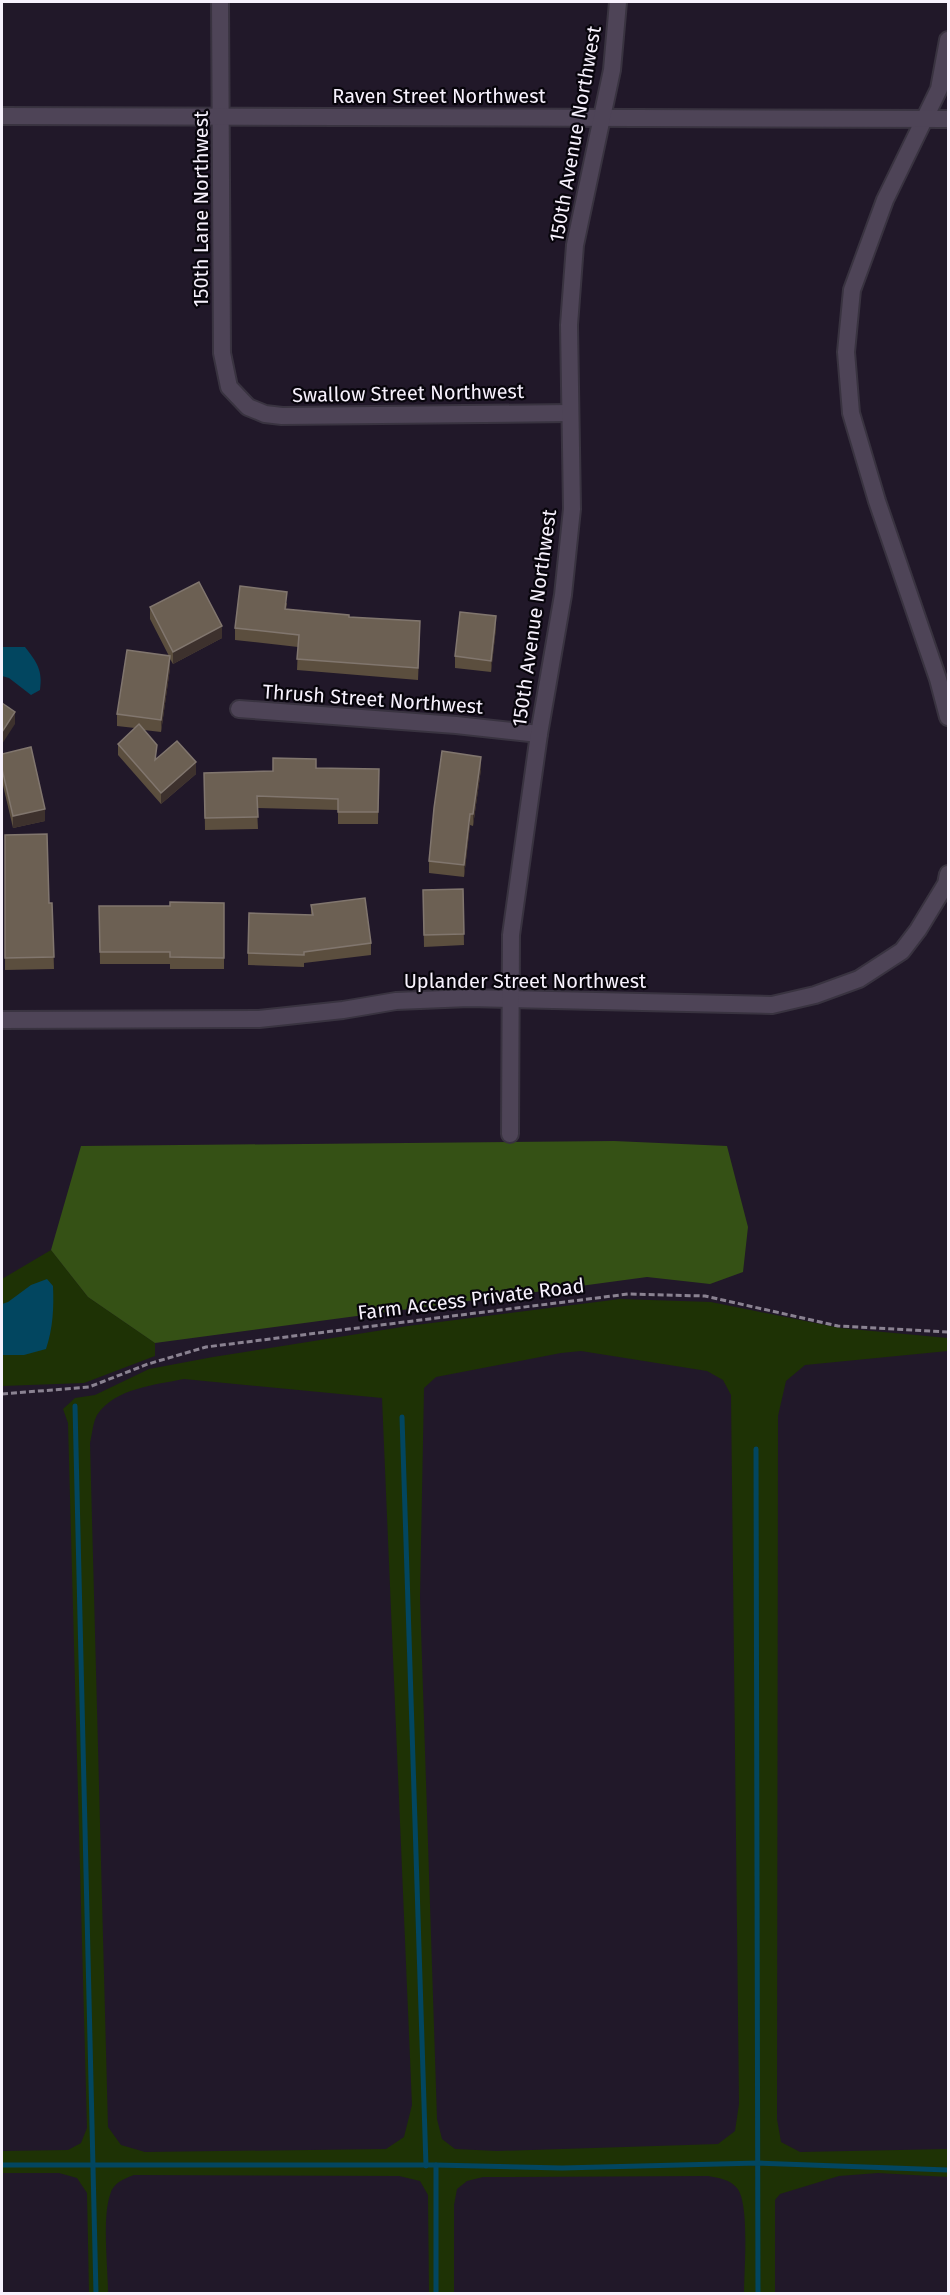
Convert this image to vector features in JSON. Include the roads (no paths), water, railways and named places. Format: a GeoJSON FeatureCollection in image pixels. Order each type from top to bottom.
{"type":"FeatureCollection","features":[{"type":"Feature","properties":{"kind":"street","name":"150th Lane Northwest"},"geometry":{"type":"LineString","coordinates":[[220,2],[222,353],[229,387],[248,407]]}},
{"type":"Feature","properties":{"kind":"street","name":"150th Avenue Northwest"},"geometry":{"type":"LineString","coordinates":[[510,1134],[511,935],[539,735],[563,595],[572,509],[570,325],[574,245],[612,70],[618,2]]}},
{"type":"Feature","properties":{"kind":"street"},"geometry":{"type":"LineString","coordinates":[[948,40],[939,89],[927,118],[885,200],[852,290],[846,352],[851,413],[877,501],[938,679],[948,717]]}},
{"type":"Feature","properties":{"kind":"street","name":"Raven Street Northwest"},"geometry":{"type":"LineString","coordinates":[[2,116],[948,118]]}},
{"type":"Feature","properties":{"kind":"street","name":"Swallow Street Northwest"},"geometry":{"type":"LineString","coordinates":[[248,407],[265,414],[282,416],[570,413]]}},
{"type":"Feature","properties":{"kind":"street","name":"Thrush Street Northwest"},"geometry":{"type":"LineString","coordinates":[[239,709],[456,725],[539,735]]}},
{"type":"Feature","properties":{"kind":"street","name":"Uplander Street Northwest"},"geometry":{"type":"LineString","coordinates":[[2,1020],[259,1019],[343,1010],[396,1001],[469,998],[772,1005],[815,995],[859,980],[902,951],[918,930],[946,884],[948,874]]}},
{"type":"Feature","properties":{"kind":"water"},"geometry":{"type":"Polygon","coordinates":[[[2,647],[25,647],[38,667],[41,677],[40,690],[31,695],[9,678],[2,676],[2,647]]]}},
{"type":"Feature","properties":{"kind":"water"},"geometry":{"type":"Polygon","coordinates":[[[47,1279],[53,1286],[53,1302],[52,1326],[46,1349],[24,1355],[2,1355],[2,1304],[31,1285],[47,1279]]]}},
{"type":"Feature","properties":{"kind":"waterway"},"geometry":{"type":"LineString","coordinates":[[75,1406],[96,2294]]}},
{"type":"Feature","properties":{"kind":"waterway"},"geometry":{"type":"LineString","coordinates":[[402,1417],[426,2166]]}},
{"type":"Feature","properties":{"kind":"waterway"},"geometry":{"type":"LineString","coordinates":[[756,1449],[758,2294]]}},
{"type":"Feature","properties":{"kind":"waterway"},"geometry":{"type":"LineString","coordinates":[[2,2165],[436,2165],[562,2168],[758,2163],[948,2170]]}},
{"type":"Feature","properties":{"kind":"waterway"},"geometry":{"type":"LineString","coordinates":[[436,2165],[436,2294]]}}]}
